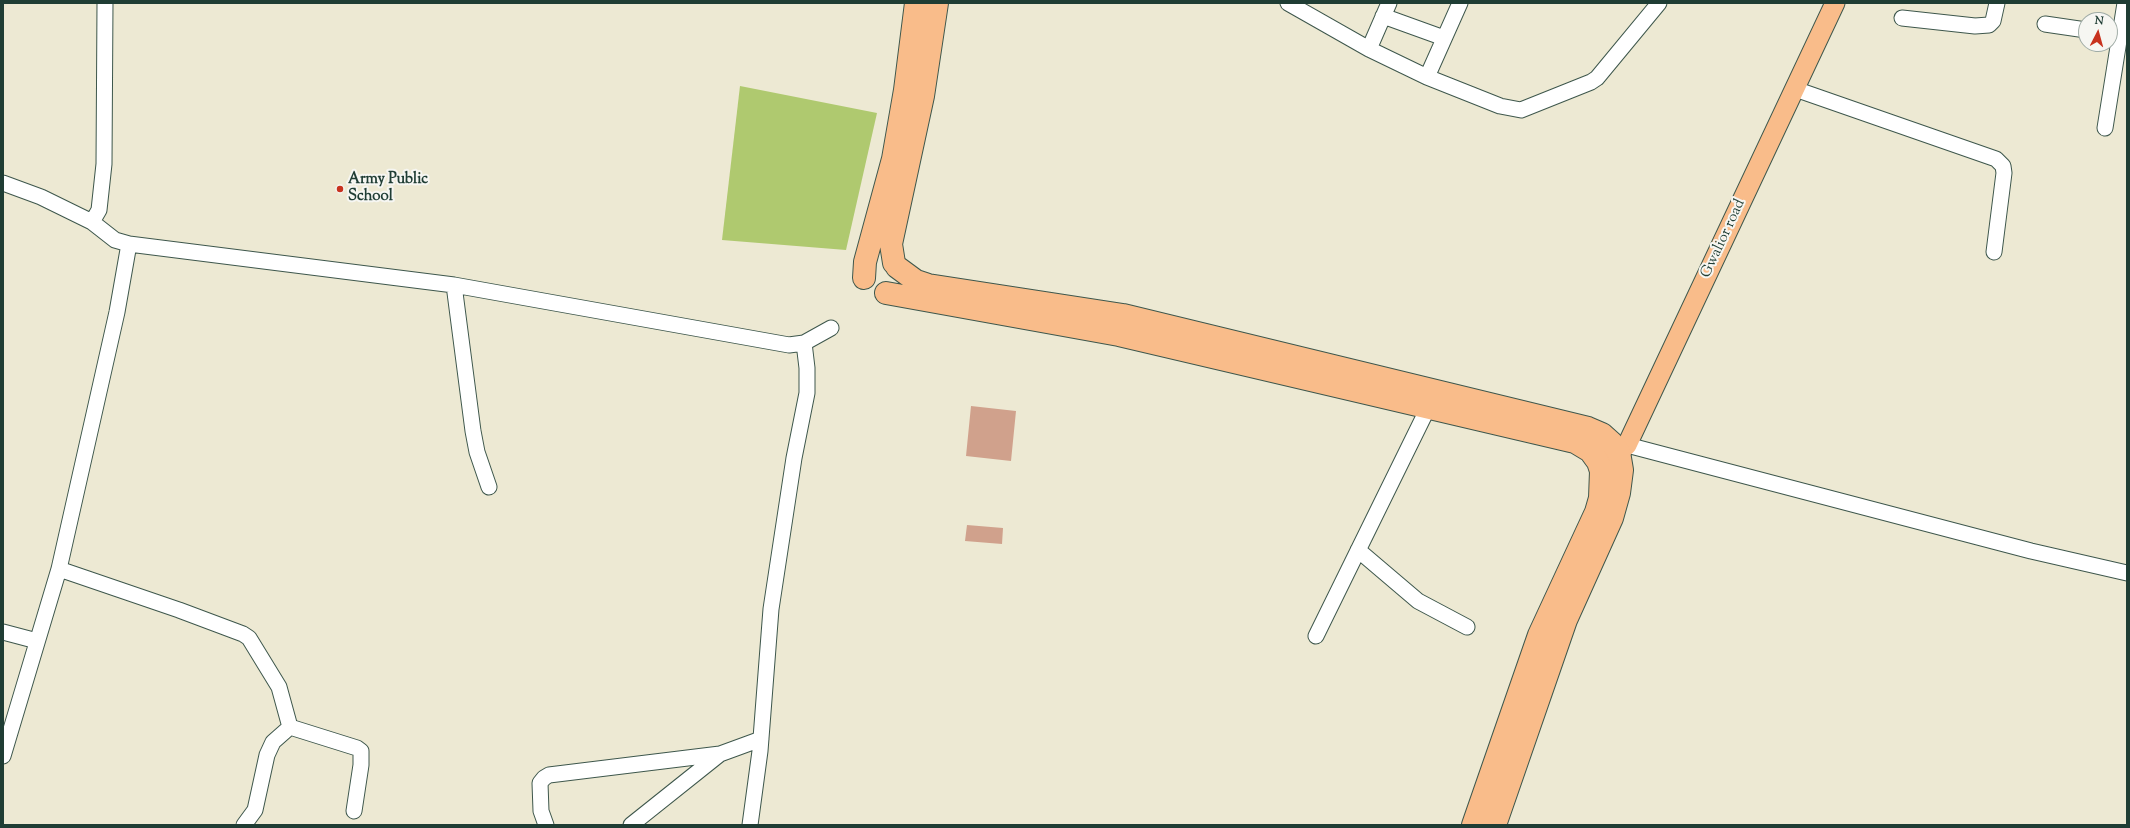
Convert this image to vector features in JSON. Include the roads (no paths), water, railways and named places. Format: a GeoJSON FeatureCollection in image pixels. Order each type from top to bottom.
{"type":"FeatureCollection","features":[{"type":"Feature","properties":{"kind":"highway"},"geometry":{"type":"LineString","coordinates":[[916,3],[905,90],[893,159],[865,262],[864,278],[870,289],[875,292],[1119,335],[1576,442],[1590,451],[1598,462],[1602,481],[1596,512],[1539,635],[1473,825]]}},
{"type":"Feature","properties":{"kind":"highway"},"geometry":{"type":"LineString","coordinates":[[886,293],[895,287],[899,278],[891,244],[923,96],[937,3]]}},
{"type":"Feature","properties":{"kind":"highway"},"geometry":{"type":"LineString","coordinates":[[864,278],[867,266],[877,259],[889,260],[916,281],[928,285],[1123,315],[1588,428],[1602,434],[1612,443],[1623,449],[1619,493],[1612,518],[1566,620],[1495,825]]}},
{"type":"Feature","properties":{"kind":"main road","name":"Gwalior road"},"geometry":{"type":"LineString","coordinates":[[1623,449],[1835,3]]}},
{"type":"Feature","properties":{"kind":"main road"},"geometry":{"type":"LineString","coordinates":[[1598,462],[1623,449]]}},
{"type":"Feature","properties":{"kind":"street"},"geometry":{"type":"LineString","coordinates":[[92,222],[99,210],[104,164],[105,3]]}},
{"type":"Feature","properties":{"kind":"street"},"geometry":{"type":"LineString","coordinates":[[1288,3],[1369,49],[1427,76],[1500,106],[1521,110],[1530,108],[1597,78],[1659,3]]}},
{"type":"Feature","properties":{"kind":"street"},"geometry":{"type":"LineString","coordinates":[[1427,76],[1460,3]]}},
{"type":"Feature","properties":{"kind":"street"},"geometry":{"type":"LineString","coordinates":[[1902,18],[1975,26],[1989,25],[1993,22],[1996,3]]}},
{"type":"Feature","properties":{"kind":"street"},"geometry":{"type":"LineString","coordinates":[[2106,128],[2125,3]]}},
{"type":"Feature","properties":{"kind":"street"},"geometry":{"type":"LineString","coordinates":[[1369,49],[1386,10],[1444,38]]}},
{"type":"Feature","properties":{"kind":"street"},"geometry":{"type":"LineString","coordinates":[[2045,24],[2078,29]]}},
{"type":"Feature","properties":{"kind":"street"},"geometry":{"type":"LineString","coordinates":[[1795,89],[1996,159],[2003,166],[2004,174],[1994,252]]}},
{"type":"Feature","properties":{"kind":"street"},"geometry":{"type":"LineString","coordinates":[[3,183],[41,197],[92,222],[115,240],[129,244],[454,284],[789,345],[804,343],[831,328]]}},
{"type":"Feature","properties":{"kind":"street"},"geometry":{"type":"LineString","coordinates":[[3,756],[5,734],[37,641],[59,569],[117,312],[129,244]]}},
{"type":"Feature","properties":{"kind":"street"},"geometry":{"type":"LineString","coordinates":[[454,284],[473,430],[477,452],[489,487]]}},
{"type":"Feature","properties":{"kind":"street"},"geometry":{"type":"LineString","coordinates":[[750,825],[761,739],[771,609],[794,458],[807,393],[807,368],[804,343]]}},
{"type":"Feature","properties":{"kind":"street"},"geometry":{"type":"LineString","coordinates":[[1316,636],[1428,408]]}},
{"type":"Feature","properties":{"kind":"street"},"geometry":{"type":"LineString","coordinates":[[1623,449],[2127,574]]}},
{"type":"Feature","properties":{"kind":"street"},"geometry":{"type":"LineString","coordinates":[[1358,550],[1418,601],[1467,627]]}},
{"type":"Feature","properties":{"kind":"street"},"geometry":{"type":"LineString","coordinates":[[59,569],[243,634],[252,642],[279,687],[290,727]]}},
{"type":"Feature","properties":{"kind":"street"},"geometry":{"type":"LineString","coordinates":[[3,632],[37,641]]}},
{"type":"Feature","properties":{"kind":"street"},"geometry":{"type":"LineString","coordinates":[[290,727],[357,748],[361,751],[361,765],[354,811]]}},
{"type":"Feature","properties":{"kind":"street"},"geometry":{"type":"LineString","coordinates":[[244,825],[255,810],[267,755],[273,742],[290,727]]}},
{"type":"Feature","properties":{"kind":"street"},"geometry":{"type":"LineString","coordinates":[[546,825],[542,811],[540,783],[549,775],[720,754],[761,739]]}},
{"type":"Feature","properties":{"kind":"street"},"geometry":{"type":"LineString","coordinates":[[631,825],[720,754]]}},
{"type":"Feature","properties":{"kind":"place","name":"Army Public School"},"geometry":{"type":"Point","coordinates":[340,189]}}]}
